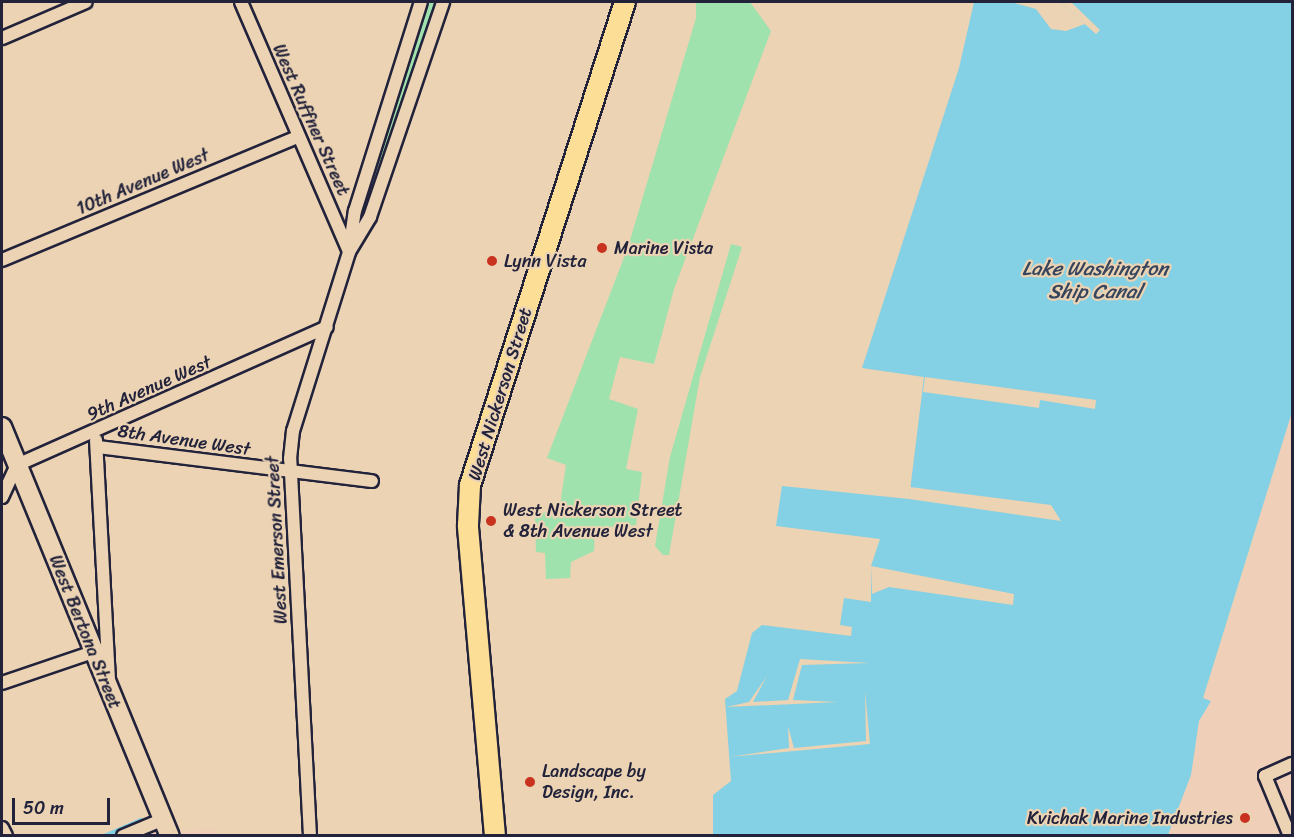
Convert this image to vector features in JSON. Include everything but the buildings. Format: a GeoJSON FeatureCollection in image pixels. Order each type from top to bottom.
{"type":"FeatureCollection","features":[{"type":"Feature","properties":{"kind":"main road","name":"West Nickerson Street"},"geometry":{"type":"LineString","coordinates":[[495,836],[468,525],[470,485],[625,2]]}},
{"type":"Feature","properties":{"kind":"street"},"geometry":{"type":"LineString","coordinates":[[2,38],[86,2]]}},
{"type":"Feature","properties":{"kind":"street","name":"West Ruffner Street"},"geometry":{"type":"LineString","coordinates":[[241,2],[350,252]]}},
{"type":"Feature","properties":{"kind":"street","name":"West Emerson Street"},"geometry":{"type":"LineString","coordinates":[[310,836],[291,472],[293,431],[350,252],[355,211],[421,2]]}},
{"type":"Feature","properties":{"kind":"street","name":"West Emerson Street"},"geometry":{"type":"LineString","coordinates":[[350,252],[370,217],[443,2]]}},
{"type":"Feature","properties":{"kind":"street","name":"10th Avenue West"},"geometry":{"type":"LineString","coordinates":[[2,260],[298,137]]}},
{"type":"Feature","properties":{"kind":"street","name":"9th Avenue West"},"geometry":{"type":"LineString","coordinates":[[17,465],[93,434],[327,327]]}},
{"type":"Feature","properties":{"kind":"street","name":"West Bertona Street"},"geometry":{"type":"LineString","coordinates":[[2,427],[109,693],[167,827]]}},
{"type":"Feature","properties":{"kind":"street"},"geometry":{"type":"LineString","coordinates":[[93,434],[98,447],[109,693]]}},
{"type":"Feature","properties":{"kind":"street","name":"8th Avenue West"},"geometry":{"type":"LineString","coordinates":[[98,447],[372,481]]}},
{"type":"Feature","properties":{"kind":"street"},"geometry":{"type":"LineString","coordinates":[[2,497],[17,465]]}},
{"type":"Feature","properties":{"kind":"street"},"geometry":{"type":"LineString","coordinates":[[2,683],[93,652]]}},
{"type":"Feature","properties":{"kind":"street"},"geometry":{"type":"LineString","coordinates":[[1290,836],[1265,776],[1293,764]]}},
{"type":"Feature","properties":{"kind":"street"},"geometry":{"type":"LineString","coordinates":[[123,836],[167,827]]}},
{"type":"Feature","properties":{"kind":"street"},"geometry":{"type":"LineString","coordinates":[[2,828],[6,836]]}},
{"type":"Feature","properties":{"kind":"shaded area"},"geometry":{"type":"Polygon","coordinates":[[[1292,412],[1292,835],[1168,836],[1191,775],[1199,721],[1210,701],[1203,698],[1255,536],[1249,533],[1292,412]]]}},
{"type":"Feature","properties":{"kind":"shaded area"},"geometry":{"type":"Polygon","coordinates":[[[164,819],[169,832],[216,829],[217,835],[123,836],[164,819]]]}},
{"type":"Feature","properties":{"kind":"green space"},"geometry":{"type":"Polygon","coordinates":[[[427,2],[437,2],[367,219],[362,217],[427,2]]]}},
{"type":"Feature","properties":{"kind":"green space"},"geometry":{"type":"Polygon","coordinates":[[[696,2],[750,2],[771,31],[674,289],[654,364],[620,357],[609,399],[638,409],[626,469],[642,472],[636,525],[595,528],[594,551],[571,562],[570,578],[546,579],[545,553],[536,552],[535,517],[560,505],[566,465],[547,458],[628,247],[696,18],[696,2]]]}},
{"type":"Feature","properties":{"kind":"green space"},"geometry":{"type":"Polygon","coordinates":[[[731,244],[742,247],[700,377],[669,555],[663,555],[655,546],[670,457],[731,244]]]}},
{"type":"Feature","properties":{"kind":"water","name":"Lake Washington Ship Canal"},"geometry":{"type":"Polygon","coordinates":[[[974,2],[1011,2],[1036,9],[1051,29],[1066,31],[1085,24],[1060,2],[1292,2],[1292,412],[1203,698],[1211,701],[1199,721],[1191,775],[1168,835],[713,836],[713,795],[731,781],[725,699],[737,691],[752,633],[762,625],[851,636],[852,627],[840,625],[844,598],[871,602],[871,566],[880,539],[776,526],[782,486],[909,499],[924,377],[862,368],[959,68],[974,2]]]}},
{"type":"Feature","properties":{"kind":"pier"},"geometry":{"type":"Polygon","coordinates":[[[1060,2],[1071,2],[1100,30],[1096,34],[1060,2]]]}},
{"type":"Feature","properties":{"kind":"pier"},"geometry":{"type":"Polygon","coordinates":[[[925,377],[1096,400],[1095,409],[1040,400],[1039,408],[923,392],[925,377]]]}},
{"type":"Feature","properties":{"kind":"pier"},"geometry":{"type":"Polygon","coordinates":[[[910,487],[1051,505],[1061,521],[909,499],[910,487]]]}},
{"type":"Feature","properties":{"kind":"pier"},"geometry":{"type":"Polygon","coordinates":[[[871,566],[1014,594],[1013,605],[889,587],[872,594],[871,566]]]}},
{"type":"Feature","properties":{"kind":"pier"},"geometry":{"type":"Polygon","coordinates":[[[800,659],[870,663],[802,665],[793,700],[838,702],[726,707],[749,702],[767,676],[753,702],[788,700],[800,659]]]}},
{"type":"Feature","properties":{"kind":"pier"},"geometry":{"type":"Polygon","coordinates":[[[865,691],[870,744],[729,757],[789,748],[788,726],[794,748],[866,741],[865,691]]]}},
{"type":"Feature","properties":{"kind":"waterway"},"geometry":{"type":"LineString","coordinates":[[104,836],[141,820]]}},
{"type":"Feature","properties":{"kind":"place","name":"Marine Vista"},"geometry":{"type":"Point","coordinates":[602,248]}},
{"type":"Feature","properties":{"kind":"place","name":"Lynn Vista"},"geometry":{"type":"Point","coordinates":[492,261]}},
{"type":"Feature","properties":{"kind":"place","name":"West Nickerson Street & 8th Avenue West"},"geometry":{"type":"Point","coordinates":[491,521]}},
{"type":"Feature","properties":{"kind":"place","name":"Landscape by Design, Inc."},"geometry":{"type":"Point","coordinates":[530,782]}},
{"type":"Feature","properties":{"kind":"place","name":"Kvichak Marine Industries"},"geometry":{"type":"Point","coordinates":[1245,818]}}]}
